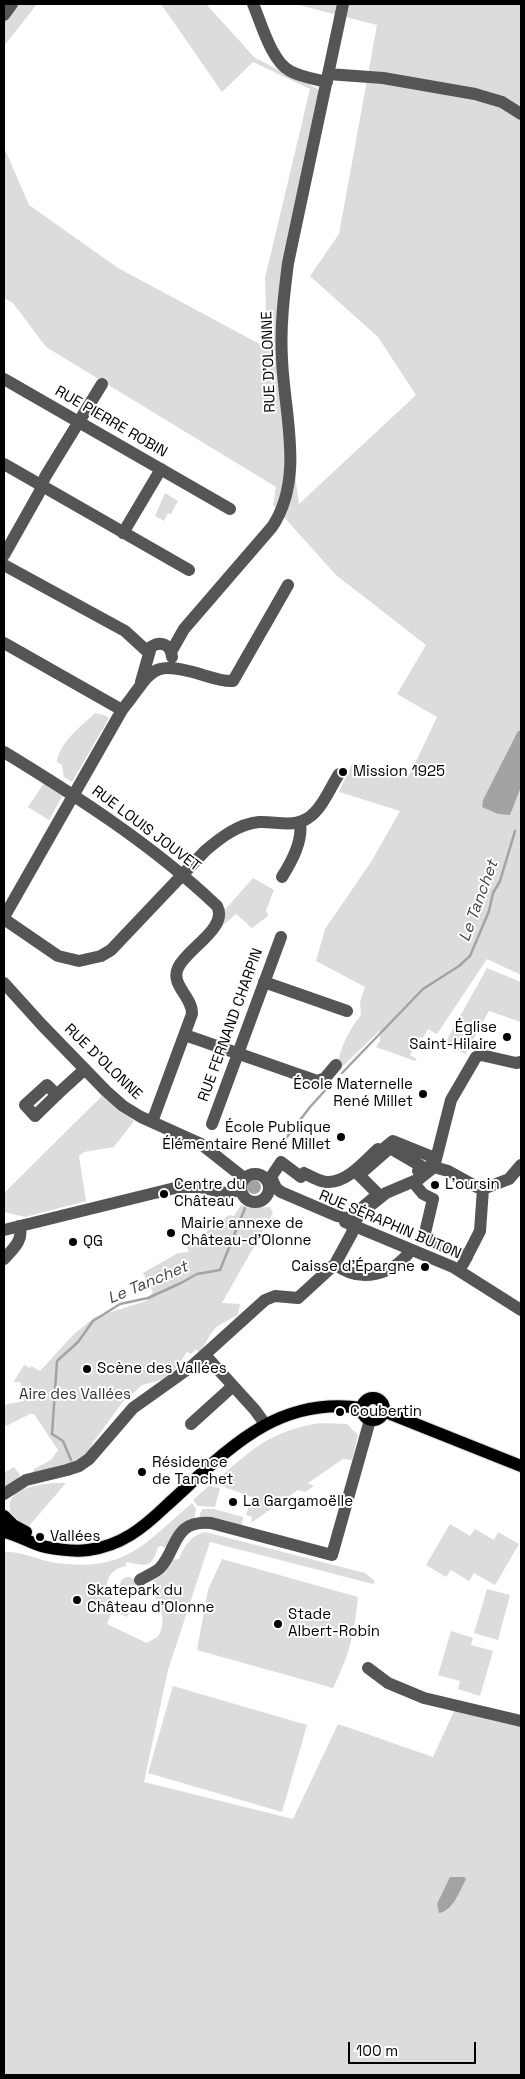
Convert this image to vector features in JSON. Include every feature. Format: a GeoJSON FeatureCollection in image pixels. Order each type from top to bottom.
{"type":"FeatureCollection","features":[{"type":"Feature","properties":{"kind":"main road"},"geometry":{"type":"LineString","coordinates":[[375,1399],[381,1402],[383,1412],[380,1417],[370,1420],[364,1416],[362,1408],[365,1401],[375,1399]]}},
{"type":"Feature","properties":{"kind":"main road"},"geometry":{"type":"LineString","coordinates":[[4,1532],[38,1545],[76,1551],[104,1547],[124,1540],[151,1521],[237,1443],[265,1424],[308,1409],[338,1406],[362,1408]]}},
{"type":"Feature","properties":{"kind":"main road"},"geometry":{"type":"LineString","coordinates":[[383,1412],[521,1466]]}},
{"type":"Feature","properties":{"kind":"main road"},"geometry":{"type":"LineString","coordinates":[[4,1516],[13,1525],[52,1547]]}},
{"type":"Feature","properties":{"kind":"street"},"geometry":{"type":"LineString","coordinates":[[4,15],[12,4]]}},
{"type":"Feature","properties":{"kind":"street"},"geometry":{"type":"LineString","coordinates":[[253,4],[281,65],[297,74],[328,78],[382,78],[475,94],[502,102],[521,114]]}},
{"type":"Feature","properties":{"kind":"street","name":"RUE D'OLONNE"},"geometry":{"type":"LineString","coordinates":[[160,656],[272,527],[281,514],[289,483],[290,466],[282,359],[281,326],[284,292],[288,263],[344,4]]}},
{"type":"Feature","properties":{"kind":"street","name":"RUE PIERRE ROBIN"},"geometry":{"type":"LineString","coordinates":[[4,379],[230,509]]}},
{"type":"Feature","properties":{"kind":"street"},"geometry":{"type":"LineString","coordinates":[[4,555],[39,493],[41,486],[102,384]]}},
{"type":"Feature","properties":{"kind":"street"},"geometry":{"type":"LineString","coordinates":[[4,464],[188,570]]}},
{"type":"Feature","properties":{"kind":"street"},"geometry":{"type":"LineString","coordinates":[[123,533],[161,469]]}},
{"type":"Feature","properties":{"kind":"street"},"geometry":{"type":"LineString","coordinates":[[4,565],[108,621],[160,656],[182,668],[221,680],[233,680],[288,585]]}},
{"type":"Feature","properties":{"kind":"street"},"geometry":{"type":"LineString","coordinates":[[4,644],[122,710]]}},
{"type":"Feature","properties":{"kind":"street"},"geometry":{"type":"LineString","coordinates":[[160,656],[122,710],[4,918],[58,956],[79,961],[90,960],[111,950],[205,851],[228,833],[240,827],[258,822],[300,822],[314,814],[339,774]]}},
{"type":"Feature","properties":{"kind":"street","name":"RUE LOUIS JOUVET"},"geometry":{"type":"LineString","coordinates":[[4,752],[73,795],[183,874],[217,906],[220,914],[217,924],[180,964],[176,973],[178,983],[192,1008],[185,1035],[152,1122]]}},
{"type":"Feature","properties":{"kind":"street"},"geometry":{"type":"LineString","coordinates":[[282,877],[300,840],[300,822]]}},
{"type":"Feature","properties":{"kind":"street","name":"RUE FERNAND CHARPIN"},"geometry":{"type":"LineString","coordinates":[[212,1124],[281,937]]}},
{"type":"Feature","properties":{"kind":"street"},"geometry":{"type":"LineString","coordinates":[[264,982],[347,1011]]}},
{"type":"Feature","properties":{"kind":"street","name":"RUE D'OLONNE"},"geometry":{"type":"LineString","coordinates":[[4,983],[31,1014],[123,1106],[152,1122],[201,1144],[242,1184]]}},
{"type":"Feature","properties":{"kind":"street"},"geometry":{"type":"LineString","coordinates":[[185,1035],[316,1081],[325,1078],[336,1065]]}},
{"type":"Feature","properties":{"kind":"street"},"geometry":{"type":"LineString","coordinates":[[4,1494],[26,1480],[79,1466],[89,1459],[133,1408],[206,1355],[266,1300],[275,1296],[298,1298],[335,1264],[352,1233],[353,1224],[361,1213],[386,1193],[414,1182],[434,1167],[451,1100],[476,1057],[481,1055],[516,1063],[521,1062]]}},
{"type":"Feature","properties":{"kind":"street"},"geometry":{"type":"LineString","coordinates":[[57,1095],[85,1069]]}},
{"type":"Feature","properties":{"kind":"street"},"geometry":{"type":"LineString","coordinates":[[393,1141],[435,1158],[429,1167],[421,1173],[418,1171],[421,1166],[390,1148],[359,1174],[378,1194],[356,1213],[346,1218],[278,1190],[271,1177],[282,1162],[301,1177],[304,1173],[326,1182],[337,1180],[356,1170],[378,1149],[382,1150],[393,1141]]}},
{"type":"Feature","properties":{"kind":"street"},"geometry":{"type":"LineString","coordinates":[[434,1167],[448,1171],[477,1188],[483,1189],[509,1179],[521,1165]]}},
{"type":"Feature","properties":{"kind":"street"},"geometry":{"type":"LineString","coordinates":[[4,1230],[179,1186],[199,1187],[222,1193],[242,1184],[252,1173],[261,1175],[268,1182],[269,1191],[263,1199],[254,1202],[245,1198],[242,1184]]}},
{"type":"Feature","properties":{"kind":"street"},"geometry":{"type":"LineString","coordinates":[[414,1182],[423,1194],[432,1199],[424,1237],[467,1257]]}},
{"type":"Feature","properties":{"kind":"street"},"geometry":{"type":"LineString","coordinates":[[459,1270],[480,1231],[483,1189]]}},
{"type":"Feature","properties":{"kind":"street","name":"RUE SÉRAPHIN BUTON"},"geometry":{"type":"LineString","coordinates":[[269,1191],[353,1224],[459,1270],[521,1310]]}},
{"type":"Feature","properties":{"kind":"street"},"geometry":{"type":"LineString","coordinates":[[4,1220],[18,1226],[20,1230],[20,1239],[4,1259]]}},
{"type":"Feature","properties":{"kind":"street"},"geometry":{"type":"LineString","coordinates":[[335,1264],[353,1275],[369,1276],[396,1264],[411,1250]]}},
{"type":"Feature","properties":{"kind":"street"},"geometry":{"type":"LineString","coordinates":[[206,1355],[265,1424]]}},
{"type":"Feature","properties":{"kind":"street"},"geometry":{"type":"LineString","coordinates":[[191,1424],[233,1386]]}},
{"type":"Feature","properties":{"kind":"street"},"geometry":{"type":"LineString","coordinates":[[140,1580],[160,1568],[181,1533],[199,1522],[211,1523],[332,1555],[370,1420]]}},
{"type":"Feature","properties":{"kind":"street"},"geometry":{"type":"LineString","coordinates":[[368,1668],[388,1683],[424,1698],[521,1721]]}},
{"type":"Feature","properties":{"kind":"green space"},"geometry":{"type":"Polygon","coordinates":[[[4,4],[37,4],[4,46],[4,4]]]}},
{"type":"Feature","properties":{"kind":"green space"},"geometry":{"type":"Polygon","coordinates":[[[161,4],[206,4],[255,58],[328,94],[277,349],[299,504],[416,395],[378,337],[310,276],[339,234],[377,25],[295,4],[521,4],[521,975],[487,959],[437,1034],[428,1029],[423,1038],[420,1037],[410,1055],[417,1059],[415,1061],[376,1047],[380,1041],[380,1030],[338,1071],[339,1056],[352,1027],[361,1015],[360,1002],[365,987],[316,961],[325,929],[371,862],[400,811],[339,792],[352,764],[410,774],[437,717],[397,694],[426,645],[336,575],[273,505],[276,487],[46,347],[13,303],[4,298],[4,147],[29,205],[118,268],[267,348],[265,278],[310,89],[253,62],[222,92],[161,4]]]}},
{"type":"Feature","properties":{"kind":"green space"},"geometry":{"type":"Polygon","coordinates":[[[165,493],[178,501],[171,514],[168,513],[164,521],[155,516],[165,493]]]}},
{"type":"Feature","properties":{"kind":"green space"},"geometry":{"type":"Polygon","coordinates":[[[95,713],[109,718],[72,782],[64,777],[62,765],[57,762],[59,755],[66,741],[95,713]]]}},
{"type":"Feature","properties":{"kind":"green space"},"geometry":{"type":"Polygon","coordinates":[[[44,783],[63,795],[49,820],[28,807],[44,783]]]}},
{"type":"Feature","properties":{"kind":"green space"},"geometry":{"type":"Polygon","coordinates":[[[253,878],[274,890],[266,910],[268,916],[252,928],[236,914],[221,927],[223,912],[253,878]]]}},
{"type":"Feature","properties":{"kind":"green space"},"geometry":{"type":"Polygon","coordinates":[[[487,968],[521,982],[521,1022],[489,1011],[465,1054],[445,1043],[487,968]]]}},
{"type":"Feature","properties":{"kind":"green space"},"geometry":{"type":"Polygon","coordinates":[[[102,1096],[134,1121],[114,1147],[84,1152],[79,1156],[86,1201],[25,1217],[4,1212],[4,1193],[102,1096]]]}},
{"type":"Feature","properties":{"kind":"green space","name":"Aire des Vallées"},"geometry":{"type":"Polygon","coordinates":[[[241,1205],[248,1208],[270,1207],[273,1213],[222,1303],[240,1304],[238,1315],[215,1328],[199,1352],[196,1349],[191,1354],[187,1352],[165,1379],[142,1385],[131,1395],[128,1395],[94,1441],[87,1455],[77,1462],[33,1473],[34,1469],[51,1460],[58,1450],[34,1414],[30,1414],[4,1427],[4,1405],[24,1401],[20,1382],[14,1381],[24,1365],[30,1368],[31,1366],[40,1371],[73,1335],[95,1317],[146,1301],[153,1292],[143,1273],[178,1253],[189,1252],[187,1247],[229,1215],[234,1216],[241,1205]]]}},
{"type":"Feature","properties":{"kind":"green space"},"geometry":{"type":"Polygon","coordinates":[[[320,1423],[347,1424],[358,1435],[352,1460],[343,1459],[308,1483],[314,1486],[305,1492],[298,1490],[251,1523],[252,1517],[246,1515],[252,1497],[213,1483],[250,1452],[273,1437],[320,1423]]]}},
{"type":"Feature","properties":{"kind":"green space"},"geometry":{"type":"Polygon","coordinates":[[[14,1467],[20,1475],[16,1481],[4,1488],[4,1473],[14,1467]]]}},
{"type":"Feature","properties":{"kind":"green space"},"geometry":{"type":"Polygon","coordinates":[[[52,1483],[66,1483],[28,1527],[25,1527],[10,1516],[12,1498],[21,1490],[52,1483]]]}},
{"type":"Feature","properties":{"kind":"green space"},"geometry":{"type":"Polygon","coordinates":[[[209,1486],[220,1488],[215,1507],[198,1506],[193,1500],[209,1486]]]}},
{"type":"Feature","properties":{"kind":"green space"},"geometry":{"type":"Polygon","coordinates":[[[192,1503],[196,1509],[194,1520],[167,1548],[158,1547],[153,1559],[147,1564],[126,1562],[126,1566],[119,1568],[110,1575],[107,1586],[110,1597],[115,1602],[114,1605],[130,1611],[127,1617],[113,1610],[107,1624],[147,1643],[158,1636],[163,1624],[159,1605],[151,1588],[155,1585],[153,1581],[166,1572],[165,1568],[171,1560],[179,1559],[185,1546],[195,1536],[205,1532],[365,1573],[375,1581],[373,1584],[210,1542],[168,1670],[144,1782],[293,1819],[338,1724],[433,1757],[455,1709],[521,1725],[521,2075],[4,2075],[4,1552],[17,1553],[56,1563],[80,1565],[117,1559],[146,1543],[192,1503]]]}},
{"type":"Feature","properties":{"kind":"green space"},"geometry":{"type":"Polygon","coordinates":[[[203,1509],[214,1509],[243,1517],[242,1527],[200,1517],[203,1509]]]}},
{"type":"Feature","properties":{"kind":"green space"},"geometry":{"type":"Polygon","coordinates":[[[450,1524],[470,1536],[475,1529],[494,1540],[498,1532],[519,1544],[495,1585],[474,1573],[469,1581],[451,1570],[446,1577],[426,1565],[450,1524]]]}},
{"type":"Feature","properties":{"kind":"green space","name":"Stade Albert-Robin"},"geometry":{"type":"Polygon","coordinates":[[[222,1559],[358,1597],[350,1644],[344,1665],[333,1688],[197,1650],[208,1590],[222,1559]]]}},
{"type":"Feature","properties":{"kind":"green space"},"geometry":{"type":"Polygon","coordinates":[[[128,1577],[136,1585],[128,1593],[120,1585],[128,1577]]]}},
{"type":"Feature","properties":{"kind":"green space"},"geometry":{"type":"Polygon","coordinates":[[[487,1589],[510,1595],[498,1640],[474,1633],[487,1589]]]}},
{"type":"Feature","properties":{"kind":"green space"},"geometry":{"type":"Polygon","coordinates":[[[451,1631],[473,1638],[471,1645],[493,1651],[480,1696],[458,1689],[460,1681],[438,1675],[451,1631]]]}},
{"type":"Feature","properties":{"kind":"green space"},"geometry":{"type":"Polygon","coordinates":[[[173,1686],[307,1725],[282,1812],[148,1773],[173,1686]]]}},
{"type":"Feature","properties":{"kind":"shaded area"},"geometry":{"type":"Polygon","coordinates":[[[518,731],[521,731],[521,787],[510,815],[498,814],[482,807],[483,800],[518,731]]]}},
{"type":"Feature","properties":{"kind":"shaded area"},"geometry":{"type":"Polygon","coordinates":[[[251,1180],[257,1180],[261,1187],[257,1194],[251,1194],[247,1190],[247,1184],[251,1180]]]}},
{"type":"Feature","properties":{"kind":"shaded area"},"geometry":{"type":"Polygon","coordinates":[[[450,1877],[464,1877],[466,1879],[452,1904],[439,1913],[437,1904],[450,1877]]]}},
{"type":"Feature","properties":{"kind":"waterway","name":"Le Tanchet"},"geometry":{"type":"LineString","coordinates":[[342,1073],[423,989],[459,966],[470,956],[489,911],[493,893],[500,881],[515,831]]}},
{"type":"Feature","properties":{"kind":"waterway","name":"Le Tanchet"},"geometry":{"type":"LineString","coordinates":[[277,1150],[310,1107],[330,1085]]}},
{"type":"Feature","properties":{"kind":"waterway","name":"Le Tanchet"},"geometry":{"type":"LineString","coordinates":[[71,1460],[63,1441],[52,1434],[57,1361],[78,1342],[93,1321],[120,1304],[148,1298],[197,1274],[220,1270],[245,1208]]}},
{"type":"Feature","properties":{"kind":"place","name":"Mission 1925"},"geometry":{"type":"Point","coordinates":[343,772]}},
{"type":"Feature","properties":{"kind":"place","name":"Église Saint-Hilaire"},"geometry":{"type":"Point","coordinates":[507,1037]}},
{"type":"Feature","properties":{"kind":"place","name":"École Maternelle René Millet"},"geometry":{"type":"Point","coordinates":[423,1094]}},
{"type":"Feature","properties":{"kind":"place","name":"École Publique Élémentaire René Millet"},"geometry":{"type":"Point","coordinates":[341,1137]}},
{"type":"Feature","properties":{"kind":"place","name":"L'oursin"},"geometry":{"type":"Point","coordinates":[435,1185]}},
{"type":"Feature","properties":{"kind":"place","name":"Centre du Château"},"geometry":{"type":"Point","coordinates":[164,1194]}},
{"type":"Feature","properties":{"kind":"place","name":"Mairie annexe de Château-d'Olonne"},"geometry":{"type":"Point","coordinates":[171,1233]}},
{"type":"Feature","properties":{"kind":"place","name":"QG"},"geometry":{"type":"Point","coordinates":[73,1242]}},
{"type":"Feature","properties":{"kind":"place","name":"Caisse d'Épargne"},"geometry":{"type":"Point","coordinates":[425,1267]}},
{"type":"Feature","properties":{"kind":"place","name":"Scène des Vallées"},"geometry":{"type":"Point","coordinates":[87,1369]}},
{"type":"Feature","properties":{"kind":"place","name":"Coubertin"},"geometry":{"type":"Point","coordinates":[340,1412]}},
{"type":"Feature","properties":{"kind":"place","name":"Résidence de Tanchet"},"geometry":{"type":"Point","coordinates":[142,1472]}},
{"type":"Feature","properties":{"kind":"place","name":"La Gargamoëlle"},"geometry":{"type":"Point","coordinates":[233,1502]}},
{"type":"Feature","properties":{"kind":"place","name":"Vallées"},"geometry":{"type":"Point","coordinates":[40,1537]}},
{"type":"Feature","properties":{"kind":"place","name":"Skatepark du Château d'Olonne"},"geometry":{"type":"Point","coordinates":[77,1600]}},
{"type":"Feature","properties":{"kind":"place","name":"Stade Albert-Robin"},"geometry":{"type":"Point","coordinates":[278,1624]}}]}
